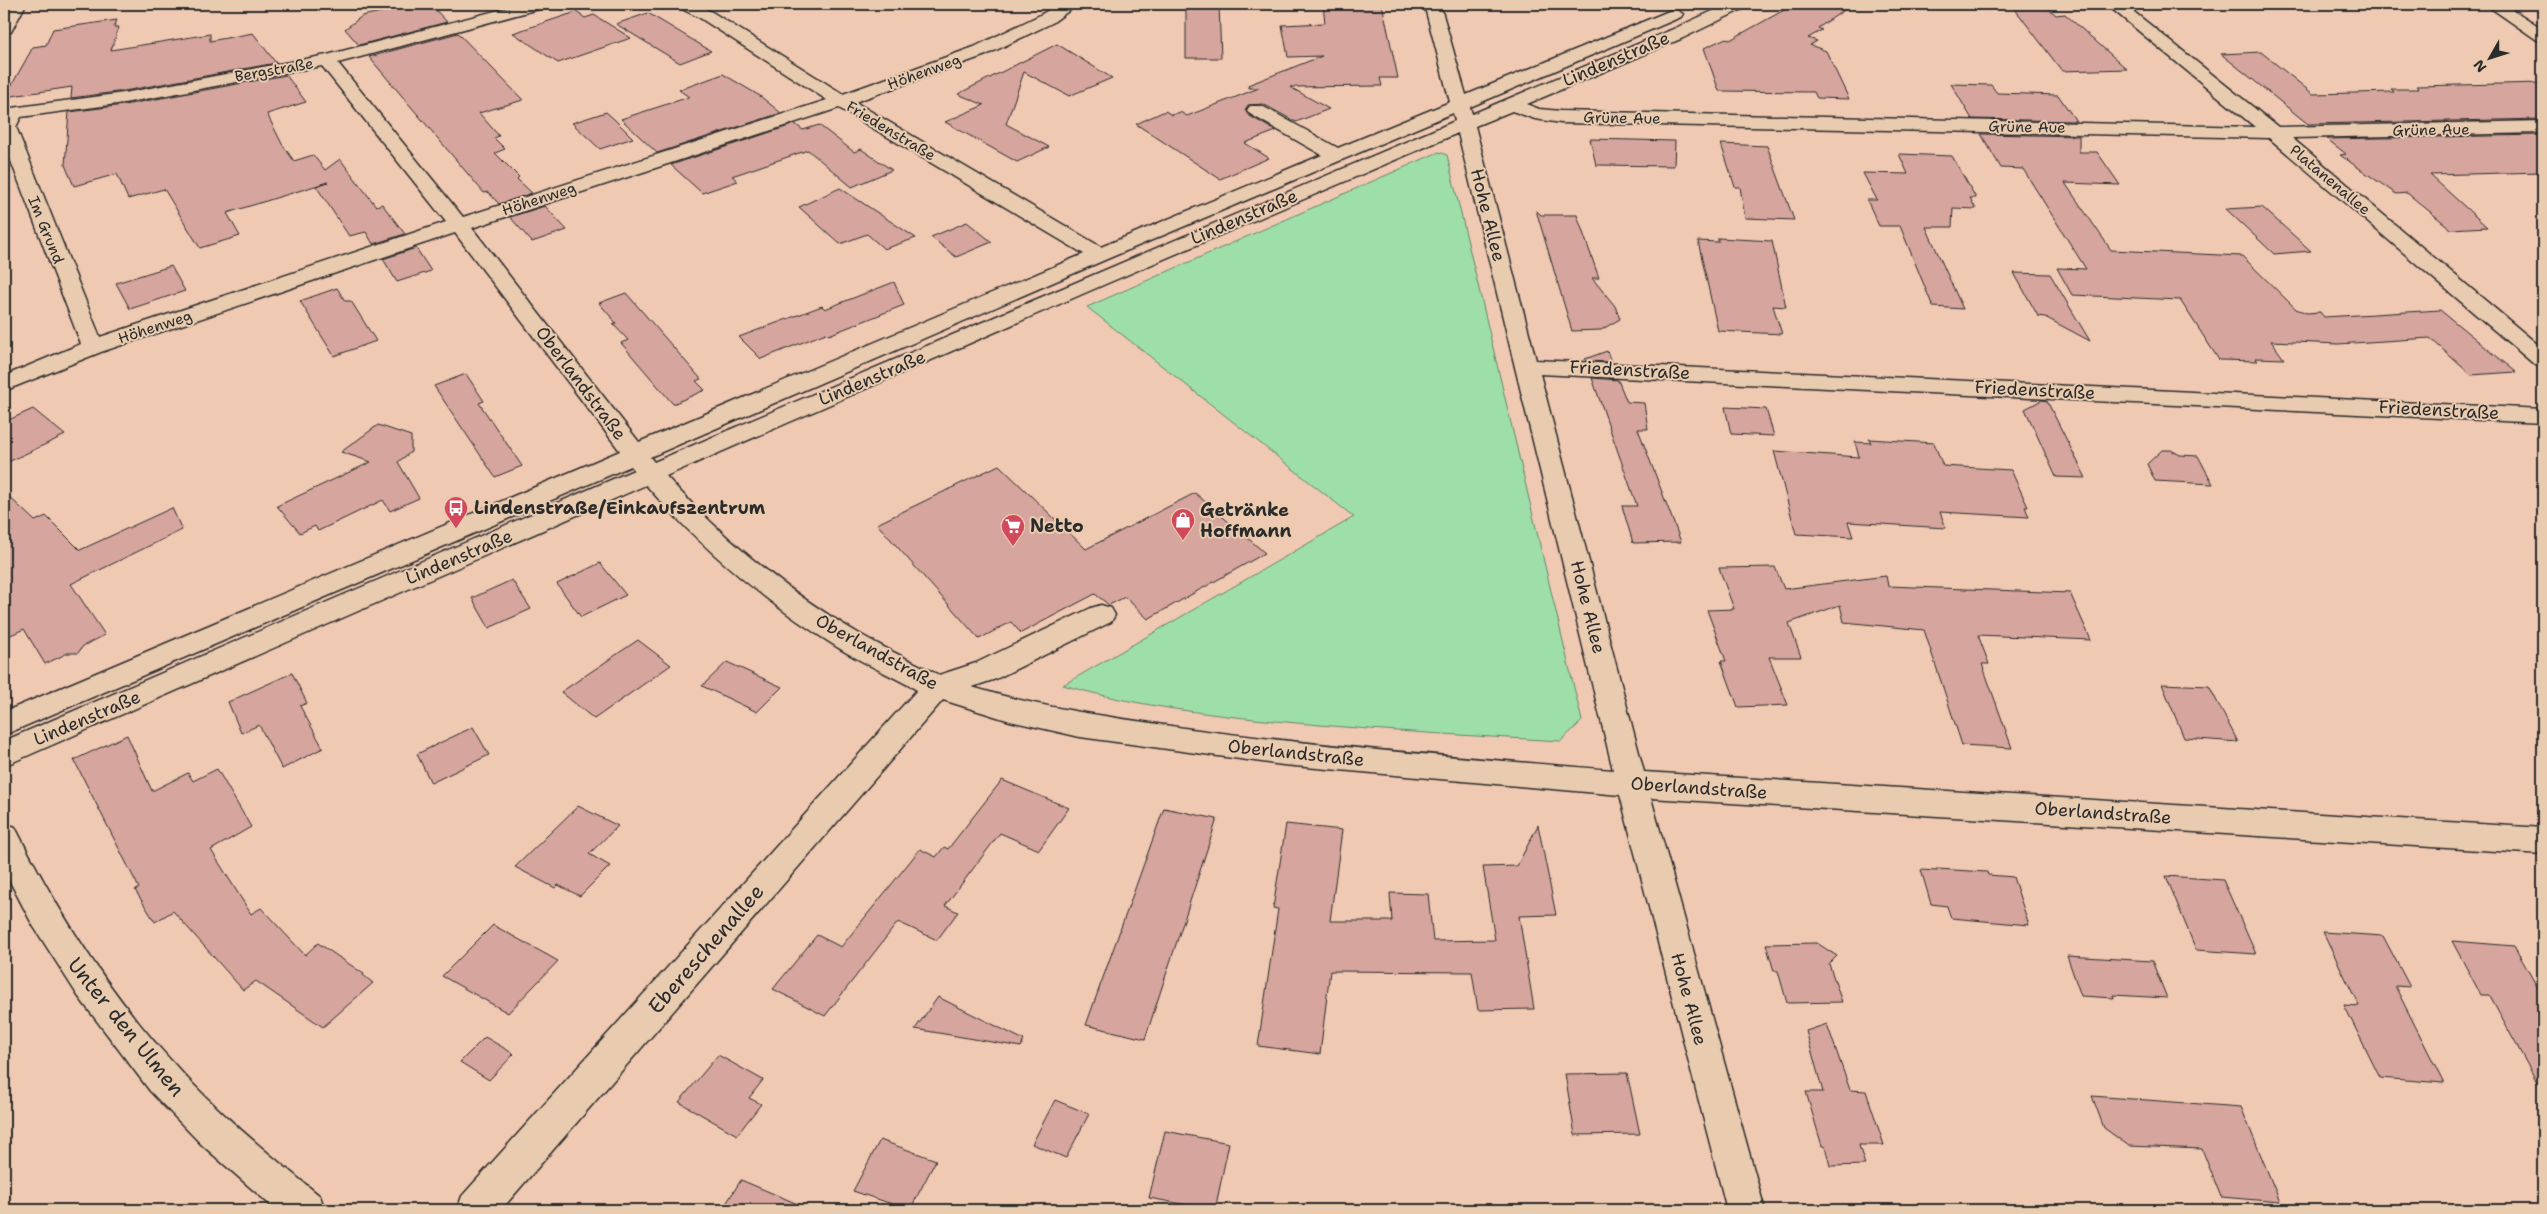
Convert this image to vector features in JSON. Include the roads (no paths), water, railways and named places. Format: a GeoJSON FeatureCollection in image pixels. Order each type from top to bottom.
{"type":"FeatureCollection","features":[{"type":"Feature","properties":{"kind":"street"},"geometry":{"type":"LineString","coordinates":[[5,28],[18,4]]}},
{"type":"Feature","properties":{"kind":"street","name":"Bergstraße"},"geometry":{"type":"LineString","coordinates":[[9,113],[124,98],[328,60],[540,4]]}},
{"type":"Feature","properties":{"kind":"street","name":"Friedenstraße"},"geometry":{"type":"LineString","coordinates":[[684,4],[706,15],[841,101],[1100,255]]}},
{"type":"Feature","properties":{"kind":"street","name":"Höhenweg"},"geometry":{"type":"LineString","coordinates":[[4,384],[93,347],[459,225],[841,101],[988,48],[1038,23],[1070,4]]}},
{"type":"Feature","properties":{"kind":"street","name":"Hohe Allee"},"geometry":{"type":"LineString","coordinates":[[1432,4],[1462,113],[1610,689],[1632,784],[1746,1210]]}},
{"type":"Feature","properties":{"kind":"street","name":"Lindenstraße"},"geometry":{"type":"LineString","coordinates":[[4,754],[642,464],[907,339],[1100,255],[1336,155],[1462,113],[1512,104],[1677,34],[1741,4]]}},
{"type":"Feature","properties":{"kind":"street","name":"Platanenallee"},"geometry":{"type":"LineString","coordinates":[[2114,4],[2274,134],[2543,360]]}},
{"type":"Feature","properties":{"kind":"street"},"geometry":{"type":"LineString","coordinates":[[2493,4],[2543,36]]}},
{"type":"Feature","properties":{"kind":"street","name":"Lindenstraße"},"geometry":{"type":"LineString","coordinates":[[4,724],[642,464],[925,355],[1147,259],[1690,8]]}},
{"type":"Feature","properties":{"kind":"street","name":"Oberlandstraße"},"geometry":{"type":"LineString","coordinates":[[328,60],[333,70],[400,150],[459,225],[642,464],[684,512],[777,593],[848,640],[937,687],[1010,710],[1080,725],[1283,753],[1632,784],[2543,841]]}},
{"type":"Feature","properties":{"kind":"street","name":"Grüne Aue"},"geometry":{"type":"LineString","coordinates":[[1512,104],[1535,114],[1561,117],[2274,134],[2543,127]]}},
{"type":"Feature","properties":{"kind":"street"},"geometry":{"type":"LineString","coordinates":[[1256,110],[1336,155]]}},
{"type":"Feature","properties":{"kind":"street","name":"Im Grund"},"geometry":{"type":"LineString","coordinates":[[9,113],[6,127],[93,347]]}},
{"type":"Feature","properties":{"kind":"street"},"geometry":{"type":"LineString","coordinates":[[1126,244],[1147,259]]}},
{"type":"Feature","properties":{"kind":"street"},"geometry":{"type":"LineString","coordinates":[[907,339],[925,355]]}},
{"type":"Feature","properties":{"kind":"street","name":"Friedenstraße"},"geometry":{"type":"LineString","coordinates":[[1526,366],[2543,416]]}},
{"type":"Feature","properties":{"kind":"street"},"geometry":{"type":"LineString","coordinates":[[937,687],[986,672],[1101,615]]}},
{"type":"Feature","properties":{"kind":"street","name":"Ebereschenallee"},"geometry":{"type":"LineString","coordinates":[[476,1210],[937,687]]}},
{"type":"Feature","properties":{"kind":"street","name":"Unter den Ulmen"},"geometry":{"type":"LineString","coordinates":[[4,836],[21,875],[57,940],[97,995],[163,1079],[241,1156],[306,1210]]}},
{"type":"Feature","properties":{"kind":"place","name":"Lindenstraße/Einkaufszentrum"},"geometry":{"type":"Point","coordinates":[456,529]}},
{"type":"Feature","properties":{"kind":"place","name":"Getränke Hoffmann"},"geometry":{"type":"Point","coordinates":[1183,541]}},
{"type":"Feature","properties":{"kind":"place","name":"Netto"},"geometry":{"type":"Point","coordinates":[1013,547]}}]}
